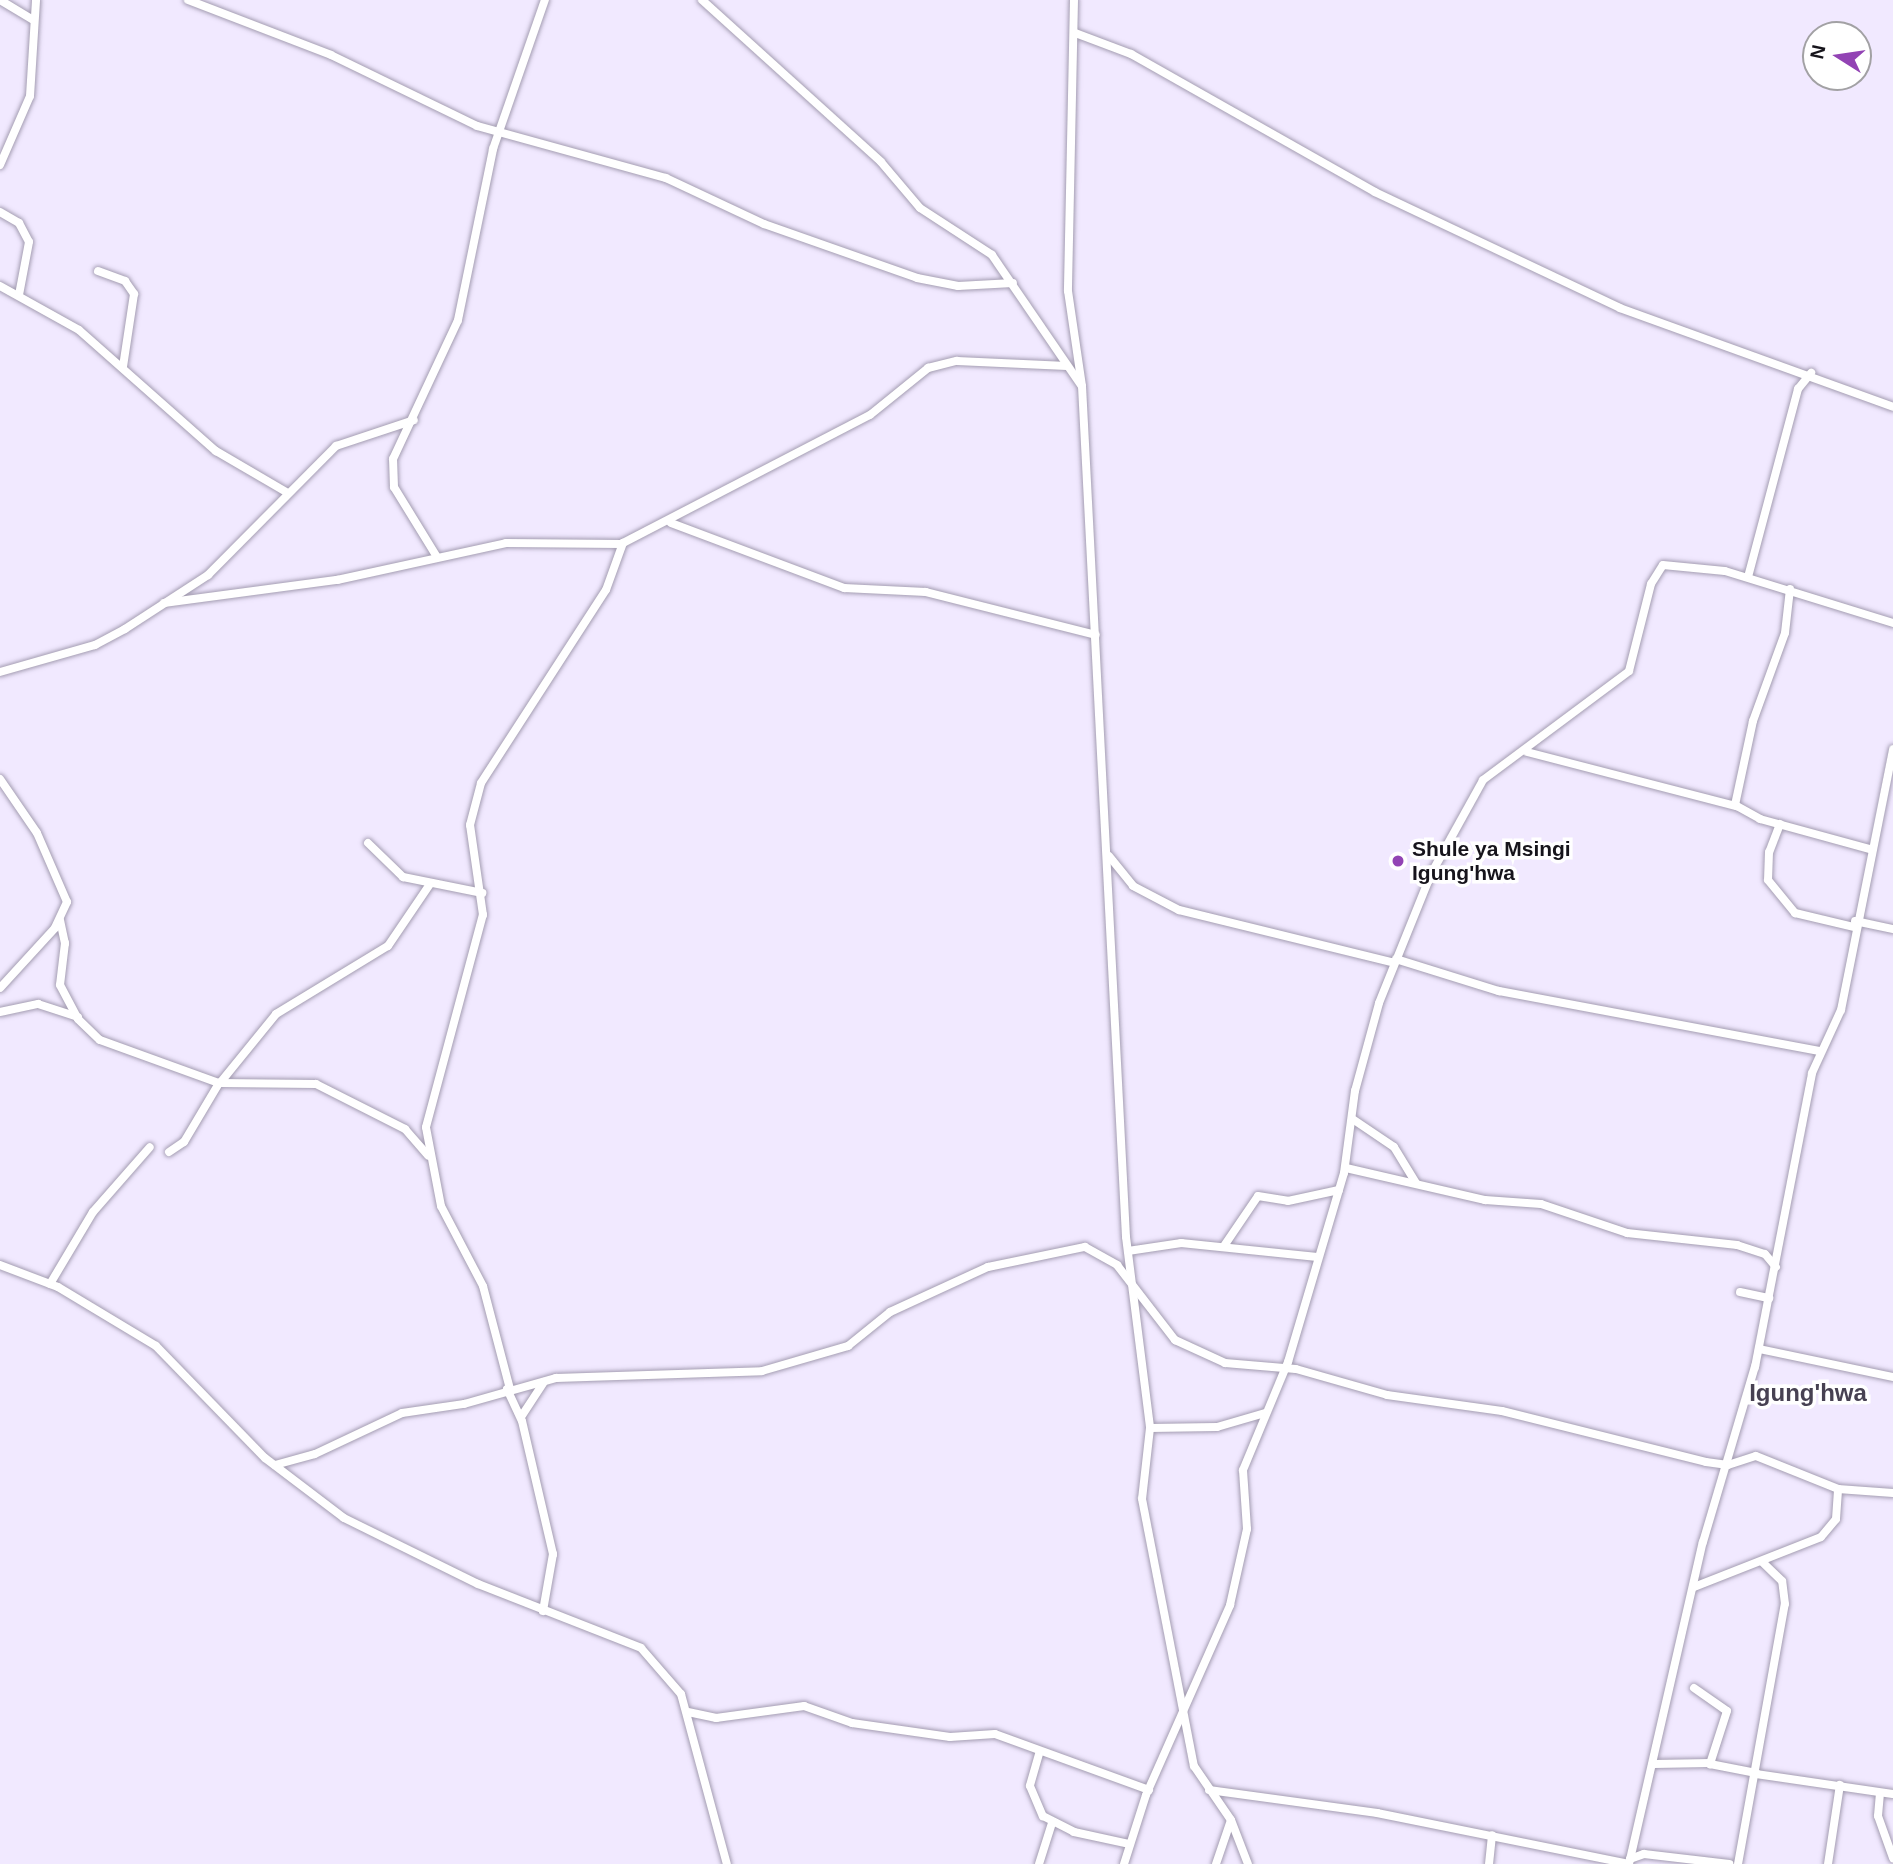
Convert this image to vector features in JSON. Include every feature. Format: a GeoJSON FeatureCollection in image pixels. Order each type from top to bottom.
{"type":"FeatureCollection","features":[{"type":"Feature","properties":{"kind":"street"},"geometry":{"type":"LineString","coordinates":[[0,0],[33,20]]}},
{"type":"Feature","properties":{"kind":"street"},"geometry":{"type":"LineString","coordinates":[[0,165],[30,96],[36,0]]}},
{"type":"Feature","properties":{"kind":"street"},"geometry":{"type":"LineString","coordinates":[[188,0],[331,55],[429,105],[498,132],[666,178],[764,224],[925,281],[1013,283]]}},
{"type":"Feature","properties":{"kind":"street"},"geometry":{"type":"LineString","coordinates":[[437,557],[391,475],[397,446],[414,420],[458,320],[498,132],[545,0]]}},
{"type":"Feature","properties":{"kind":"street"},"geometry":{"type":"LineString","coordinates":[[702,0],[881,162],[920,208],[978,242],[1013,283],[1082,386]]}},
{"type":"Feature","properties":{"kind":"street"},"geometry":{"type":"LineString","coordinates":[[1074,0],[1068,291],[1082,386],[1128,1251],[1133,1286],[1136,1353],[1150,1428],[1142,1507],[1184,1707],[1191,1756],[1208,1790],[1231,1820],[1248,1864]]}},
{"type":"Feature","properties":{"kind":"street"},"geometry":{"type":"LineString","coordinates":[[1075,33],[1131,54],[1375,192],[1619,308],[1811,373],[1893,407]]}},
{"type":"Feature","properties":{"kind":"street"},"geometry":{"type":"LineString","coordinates":[[0,212],[19,223],[29,242],[19,295]]}},
{"type":"Feature","properties":{"kind":"street"},"geometry":{"type":"LineString","coordinates":[[98,271],[125,281],[134,294],[123,367]]}},
{"type":"Feature","properties":{"kind":"street"},"geometry":{"type":"LineString","coordinates":[[0,286],[79,330],[216,451],[288,493]]}},
{"type":"Feature","properties":{"kind":"street"},"geometry":{"type":"LineString","coordinates":[[164,603],[337,580],[437,557],[539,540],[623,543],[671,523],[789,452],[870,415],[928,368],[957,361],[1067,366]]}},
{"type":"Feature","properties":{"kind":"street"},"geometry":{"type":"LineString","coordinates":[[1748,577],[1798,389],[1811,373]]}},
{"type":"Feature","properties":{"kind":"street"},"geometry":{"type":"LineString","coordinates":[[0,671],[95,645],[208,575],[336,446],[414,420]]}},
{"type":"Feature","properties":{"kind":"street"},"geometry":{"type":"LineString","coordinates":[[671,523],[844,588],[926,592],[1096,635]]}},
{"type":"Feature","properties":{"kind":"street"},"geometry":{"type":"LineString","coordinates":[[543,1611],[553,1554],[520,1417],[509,1389],[483,1286],[441,1206],[428,1155],[429,1108],[480,929],[482,893],[470,825],[481,783],[606,590],[623,543]]}},
{"type":"Feature","properties":{"kind":"street"},"geometry":{"type":"LineString","coordinates":[[1124,1864],[1149,1790],[1230,1605],[1248,1529],[1243,1470],[1286,1367],[1346,1168],[1358,1078],[1395,961],[1431,874],[1483,780],[1527,752],[1629,671],[1651,583],[1663,565],[1676,562],[1748,577],[1893,623]]}},
{"type":"Feature","properties":{"kind":"street"},"geometry":{"type":"LineString","coordinates":[[1736,806],[1753,720],[1785,633],[1790,590]]}},
{"type":"Feature","properties":{"kind":"street"},"geometry":{"type":"LineString","coordinates":[[1629,1862],[1694,1587],[1759,1349],[1819,1051],[1841,1010],[1854,924],[1893,749]]}},
{"type":"Feature","properties":{"kind":"street"},"geometry":{"type":"LineString","coordinates":[[1527,752],[1736,806],[1780,824],[1870,849]]}},
{"type":"Feature","properties":{"kind":"street"},"geometry":{"type":"LineString","coordinates":[[0,779],[54,864],[67,902],[60,920],[0,988]]}},
{"type":"Feature","properties":{"kind":"street"},"geometry":{"type":"LineString","coordinates":[[1780,824],[1766,863],[1768,880],[1795,912],[1893,929]]}},
{"type":"Feature","properties":{"kind":"street"},"geometry":{"type":"LineString","coordinates":[[368,843],[403,877],[482,893]]}},
{"type":"Feature","properties":{"kind":"street"},"geometry":{"type":"LineString","coordinates":[[1107,854],[1133,886],[1180,910],[1395,961],[1499,991],[1819,1051]]}},
{"type":"Feature","properties":{"kind":"street"},"geometry":{"type":"LineString","coordinates":[[169,1152],[184,1142],[219,1083],[276,1014],[388,946],[430,884]]}},
{"type":"Feature","properties":{"kind":"street"},"geometry":{"type":"LineString","coordinates":[[60,920],[65,943],[58,980],[78,1017],[100,1040],[219,1083],[316,1084],[405,1129],[428,1155]]}},
{"type":"Feature","properties":{"kind":"street"},"geometry":{"type":"LineString","coordinates":[[0,1012],[38,1004],[78,1017]]}},
{"type":"Feature","properties":{"kind":"street"},"geometry":{"type":"LineString","coordinates":[[1354,1120],[1394,1147],[1416,1184]]}},
{"type":"Feature","properties":{"kind":"street"},"geometry":{"type":"LineString","coordinates":[[50,1284],[93,1212],[150,1147]]}},
{"type":"Feature","properties":{"kind":"street"},"geometry":{"type":"LineString","coordinates":[[1346,1168],[1498,1202],[1541,1204],[1628,1233],[1737,1245],[1765,1254],[1776,1266]]}},
{"type":"Feature","properties":{"kind":"street"},"geometry":{"type":"LineString","coordinates":[[1224,1246],[1258,1196],[1288,1201],[1339,1190]]}},
{"type":"Feature","properties":{"kind":"street"},"geometry":{"type":"LineString","coordinates":[[1128,1251],[1176,1243],[1317,1257]]}},
{"type":"Feature","properties":{"kind":"street"},"geometry":{"type":"LineString","coordinates":[[275,1465],[316,1454],[402,1413],[545,1380],[762,1371],[848,1346],[903,1305],[1029,1254],[1096,1248],[1133,1286],[1163,1329],[1194,1350],[1244,1368],[1286,1367],[1378,1394],[1502,1411],[1728,1465],[1756,1456],[1779,1461],[1838,1489],[1893,1493]]}},
{"type":"Feature","properties":{"kind":"street"},"geometry":{"type":"LineString","coordinates":[[0,1265],[50,1284],[156,1346],[275,1465],[344,1518],[543,1611],[641,1648],[665,1668],[688,1712],[727,1864]]}},
{"type":"Feature","properties":{"kind":"street"},"geometry":{"type":"LineString","coordinates":[[1740,1292],[1769,1298]]}},
{"type":"Feature","properties":{"kind":"street"},"geometry":{"type":"LineString","coordinates":[[1759,1349],[1893,1377]]}},
{"type":"Feature","properties":{"kind":"street"},"geometry":{"type":"LineString","coordinates":[[520,1417],[545,1380]]}},
{"type":"Feature","properties":{"kind":"street"},"geometry":{"type":"LineString","coordinates":[[1150,1428],[1217,1427],[1265,1413]]}},
{"type":"Feature","properties":{"kind":"street"},"geometry":{"type":"LineString","coordinates":[[1694,1587],[1762,1562],[1830,1529],[1838,1489]]}},
{"type":"Feature","properties":{"kind":"street"},"geometry":{"type":"LineString","coordinates":[[1738,1864],[1786,1597],[1779,1577],[1762,1562]]}},
{"type":"Feature","properties":{"kind":"street"},"geometry":{"type":"LineString","coordinates":[[1694,1688],[1727,1711],[1710,1763]]}},
{"type":"Feature","properties":{"kind":"street"},"geometry":{"type":"LineString","coordinates":[[688,1712],[716,1718],[811,1707],[852,1723],[950,1737],[1001,1735],[1039,1754],[1149,1790]]}},
{"type":"Feature","properties":{"kind":"street"},"geometry":{"type":"LineString","coordinates":[[1039,1754],[1031,1794],[1052,1823],[1129,1844]]}},
{"type":"Feature","properties":{"kind":"street"},"geometry":{"type":"LineString","coordinates":[[1654,1764],[1710,1763],[1756,1774],[1893,1794]]}},
{"type":"Feature","properties":{"kind":"street"},"geometry":{"type":"LineString","coordinates":[[1828,1864],[1840,1785]]}},
{"type":"Feature","properties":{"kind":"street"},"geometry":{"type":"LineString","coordinates":[[1208,1790],[1492,1835],[1629,1862],[1729,1864]]}},
{"type":"Feature","properties":{"kind":"street"},"geometry":{"type":"LineString","coordinates":[[1880,1793],[1878,1816],[1893,1858]]}},
{"type":"Feature","properties":{"kind":"street"},"geometry":{"type":"LineString","coordinates":[[1216,1864],[1231,1820]]}},
{"type":"Feature","properties":{"kind":"street"},"geometry":{"type":"LineString","coordinates":[[1039,1864],[1052,1823]]}},
{"type":"Feature","properties":{"kind":"street"},"geometry":{"type":"LineString","coordinates":[[1489,1864],[1492,1835]]}},
{"type":"Feature","properties":{"kind":"place","name":"Shule ya Msingi Igung'hwa"},"geometry":{"type":"Point","coordinates":[1398,861]}},
{"type":"Feature","properties":{"kind":"district","name":"Igung'hwa"},"geometry":{"type":"Point","coordinates":[1808,1393]}}]}
